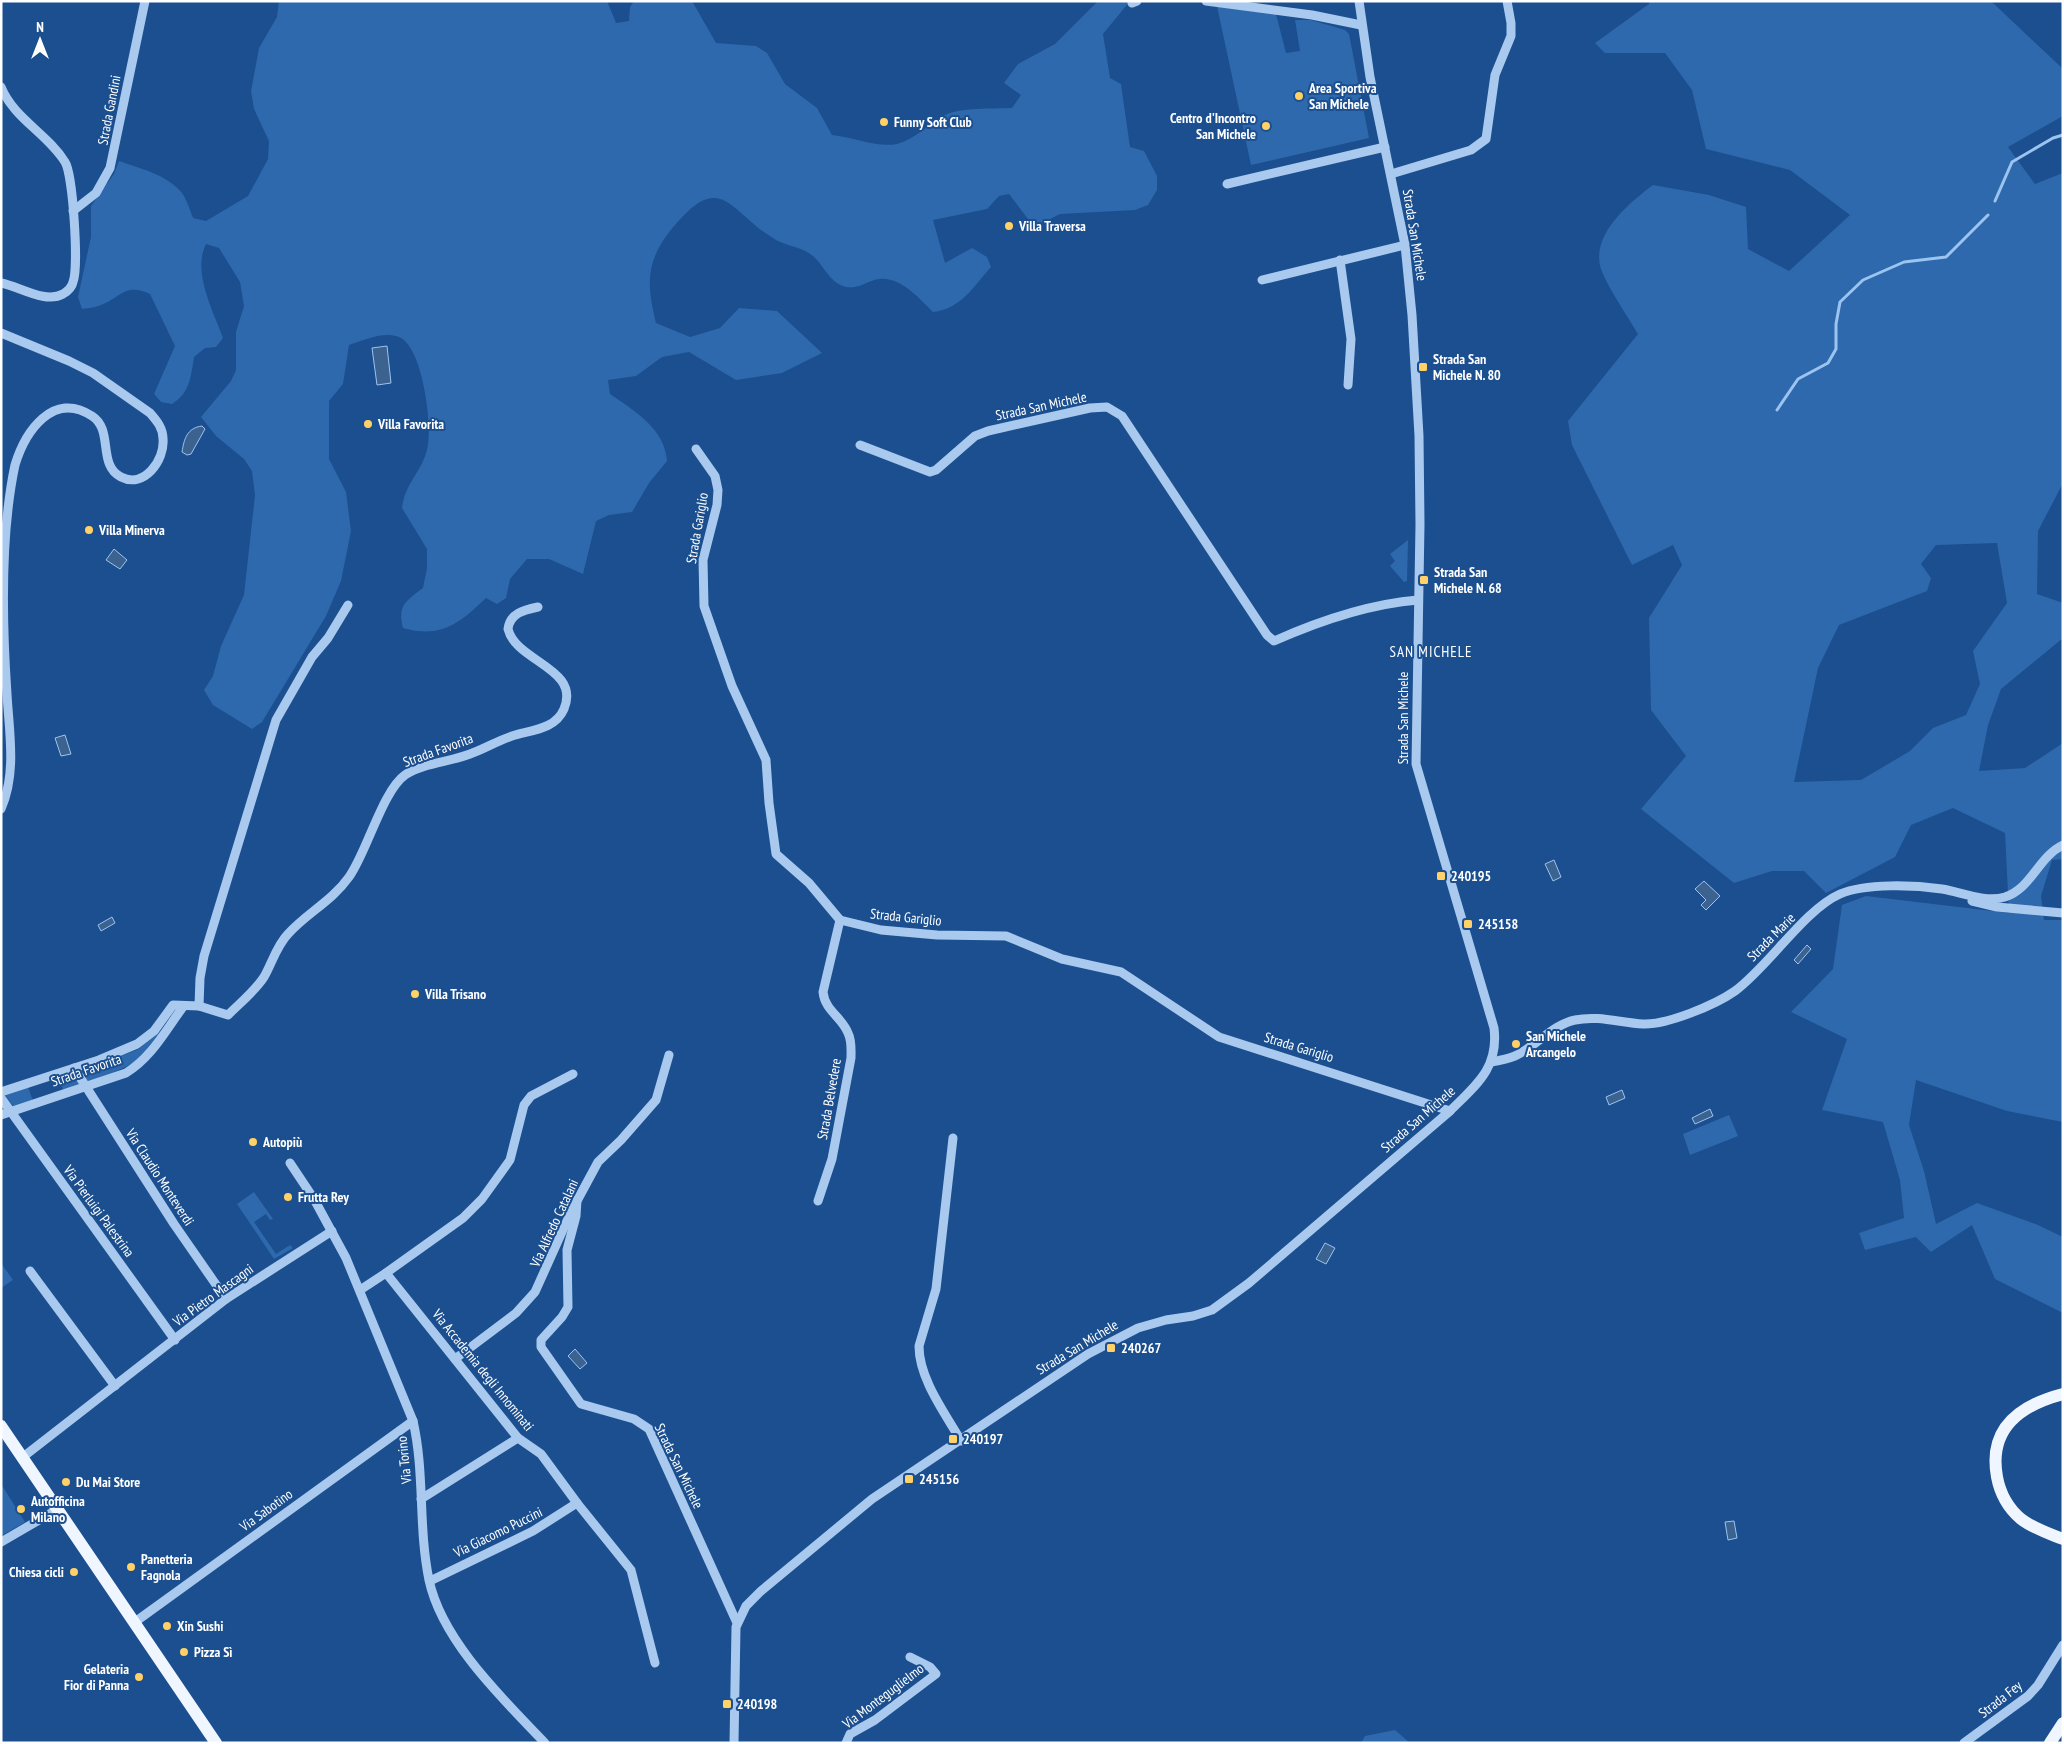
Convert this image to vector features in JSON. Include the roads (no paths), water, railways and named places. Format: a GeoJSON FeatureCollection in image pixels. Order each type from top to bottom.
{"type":"FeatureCollection","features":[{"type":"Feature","properties":{"kind":"main road"},"geometry":{"type":"LineString","coordinates":[[2063,1394],[2033,1403],[2015,1417],[2002,1434],[1997,1445],[1996,1470],[2004,1498],[2013,1511],[2033,1527],[2063,1539]]}},
{"type":"Feature","properties":{"kind":"main road"},"geometry":{"type":"LineString","coordinates":[[1,1426],[216,1743]]}},
{"type":"Feature","properties":{"kind":"main road"},"geometry":{"type":"LineString","coordinates":[[2050,1743],[2063,1723]]}},
{"type":"Feature","properties":{"kind":"street","name":"Strada Gandini"},"geometry":{"type":"LineString","coordinates":[[73,211],[96,193],[110,168],[145,1]]}},
{"type":"Feature","properties":{"kind":"street"},"geometry":{"type":"LineString","coordinates":[[1206,1],[1312,15],[1361,25]]}},
{"type":"Feature","properties":{"kind":"street","name":"Strada San Michele"},"geometry":{"type":"LineString","coordinates":[[734,1743],[734,1670],[737,1623],[746,1606],[761,1591],[861,1507],[1072,1365],[1126,1333],[1150,1324],[1204,1313],[1222,1304],[1249,1283],[1450,1110],[1472,1089],[1492,1062],[1496,1041],[1494,1028],[1416,764],[1418,436],[1412,315],[1404,245],[1361,25],[1359,1]]}},
{"type":"Feature","properties":{"kind":"street","name":"Strada San Michele"},"geometry":{"type":"LineString","coordinates":[[1391,174],[1471,150],[1486,139],[1495,75],[1511,36],[1507,1]]}},
{"type":"Feature","properties":{"kind":"street"},"geometry":{"type":"LineString","coordinates":[[1,87],[16,112],[44,137],[66,162],[71,178],[75,276],[69,290],[56,296],[48,297],[1,282]]}},
{"type":"Feature","properties":{"kind":"street"},"geometry":{"type":"LineString","coordinates":[[1227,184],[1385,147]]}},
{"type":"Feature","properties":{"kind":"street"},"geometry":{"type":"LineString","coordinates":[[1262,280],[1404,245]]}},
{"type":"Feature","properties":{"kind":"street"},"geometry":{"type":"LineString","coordinates":[[1340,260],[1351,338],[1348,385]]}},
{"type":"Feature","properties":{"kind":"street"},"geometry":{"type":"LineString","coordinates":[[1,333],[93,373],[150,413],[157,422],[163,438],[163,448],[157,464],[141,478],[129,480],[121,477],[110,466],[104,430],[100,422],[82,410],[56,409],[39,421],[26,438],[18,455],[6,502],[2,534],[2,622],[11,770],[7,796],[1,809]]}},
{"type":"Feature","properties":{"kind":"street","name":"Strada San Michele"},"geometry":{"type":"LineString","coordinates":[[860,445],[930,472],[936,470],[976,436],[988,431],[1090,408],[1107,407],[1122,416],[1267,635],[1274,641],[1306,626],[1335,617],[1398,602],[1418,600]]}},
{"type":"Feature","properties":{"kind":"street","name":"Strada Gariglio"},"geometry":{"type":"LineString","coordinates":[[696,449],[714,476],[718,490],[717,504],[703,560],[704,606],[732,686],[766,760],[768,803],[776,854],[809,883],[840,920],[881,930],[937,935],[1006,936],[1062,959],[1122,972],[1219,1037],[1450,1110]]}},
{"type":"Feature","properties":{"kind":"street"},"geometry":{"type":"LineString","coordinates":[[199,1006],[200,978],[204,956],[276,720],[312,657],[328,638],[348,605]]}},
{"type":"Feature","properties":{"kind":"street","name":"Strada Favorita"},"geometry":{"type":"LineString","coordinates":[[1,1092],[74,1068],[137,1044],[154,1031],[173,1005],[183,1007],[199,1006],[228,1015],[263,978],[286,936],[300,921],[333,897],[349,878],[358,863],[386,802],[405,775],[469,754],[514,735],[540,729],[559,717],[564,708],[566,696],[562,680],[515,644],[508,629],[511,618],[516,614],[538,607]]}},
{"type":"Feature","properties":{"kind":"street","name":"Strada Marie"},"geometry":{"type":"LineString","coordinates":[[1492,1062],[1518,1055],[1574,1020],[1605,1019],[1652,1024],[1723,998],[1754,974],[1822,906],[1842,893],[1900,887],[1988,898],[2003,898],[2018,892],[2045,859],[2063,845]]}},
{"type":"Feature","properties":{"kind":"street"},"geometry":{"type":"LineString","coordinates":[[1952,892],[1960,898],[1997,907],[2063,913]]}},
{"type":"Feature","properties":{"kind":"street","name":"Strada Belvedere"},"geometry":{"type":"LineString","coordinates":[[818,1201],[832,1158],[851,1058],[851,1041],[848,1031],[828,1009],[823,997],[823,988],[840,920]]}},
{"type":"Feature","properties":{"kind":"street","name":"Strada Favorita"},"geometry":{"type":"LineString","coordinates":[[1,1115],[126,1073],[142,1063],[183,1007]]}},
{"type":"Feature","properties":{"kind":"street","name":"Via Alfredo Catalani"},"geometry":{"type":"LineString","coordinates":[[455,1359],[516,1313],[535,1292],[577,1200],[598,1162],[621,1140],[656,1100],[669,1054]]}},
{"type":"Feature","properties":{"kind":"street","name":"Via Claudio Monteverdi"},"geometry":{"type":"LineString","coordinates":[[74,1068],[84,1086],[226,1299]]}},
{"type":"Feature","properties":{"kind":"street"},"geometry":{"type":"LineString","coordinates":[[360,1290],[463,1218],[482,1199],[510,1160],[524,1105],[531,1096],[573,1074]]}},
{"type":"Feature","properties":{"kind":"street","name":"Via Pierluigi Palestrina"},"geometry":{"type":"LineString","coordinates":[[1,1098],[175,1340]]}},
{"type":"Feature","properties":{"kind":"street"},"geometry":{"type":"LineString","coordinates":[[953,1138],[936,1289],[919,1346],[919,1354],[923,1370],[937,1399],[961,1440]]}},
{"type":"Feature","properties":{"kind":"street","name":"Via Torino"},"geometry":{"type":"LineString","coordinates":[[290,1163],[332,1231],[360,1290],[413,1421],[418,1443],[421,1499],[430,1581],[439,1608],[474,1667],[545,1743]]}},
{"type":"Feature","properties":{"kind":"street","name":"Strada San Michele"},"geometry":{"type":"LineString","coordinates":[[577,1200],[576,1216],[567,1250],[568,1307],[562,1317],[541,1340],[541,1347],[581,1404],[634,1419],[649,1429],[737,1623]]}},
{"type":"Feature","properties":{"kind":"street","name":"Via Pietro Mascagni"},"geometry":{"type":"LineString","coordinates":[[23,1457],[226,1299],[332,1231]]}},
{"type":"Feature","properties":{"kind":"street"},"geometry":{"type":"LineString","coordinates":[[30,1271],[115,1386]]}},
{"type":"Feature","properties":{"kind":"street","name":"Via Accademia degli Innominati"},"geometry":{"type":"LineString","coordinates":[[386,1273],[518,1438],[542,1454],[631,1570],[655,1663]]}},
{"type":"Feature","properties":{"kind":"street","name":"Via Sabotino"},"geometry":{"type":"LineString","coordinates":[[134,1622],[413,1421]]}},
{"type":"Feature","properties":{"kind":"street"},"geometry":{"type":"LineString","coordinates":[[421,1499],[518,1438]]}},
{"type":"Feature","properties":{"kind":"street","name":"Via Giacomo Puccini"},"geometry":{"type":"LineString","coordinates":[[430,1581],[533,1531],[577,1502]]}},
{"type":"Feature","properties":{"kind":"street"},"geometry":{"type":"LineString","coordinates":[[1,1542],[58,1509]]}},
{"type":"Feature","properties":{"kind":"street","name":"Strada Fey"},"geometry":{"type":"LineString","coordinates":[[1964,1743],[2028,1696],[2038,1685],[2063,1644]]}},
{"type":"Feature","properties":{"kind":"street","name":"Via Monteguglielmo"},"geometry":{"type":"LineString","coordinates":[[846,1743],[850,1734],[875,1720],[936,1674],[930,1667],[910,1657]]}},
{"type":"Feature","properties":{"kind":"waterway"},"geometry":{"type":"LineString","coordinates":[[1995,201],[2012,162],[2053,138],[2063,135]]}},
{"type":"Feature","properties":{"kind":"waterway"},"geometry":{"type":"LineString","coordinates":[[1777,410],[1798,379],[1828,363],[1836,349],[1836,324],[1840,302],[1863,280],[1904,262],[1946,257],[1988,215]]}},
{"type":"Feature","properties":{"kind":"place","name":"Area Sportiva San Michele"},"geometry":{"type":"Point","coordinates":[1299,96]}},
{"type":"Feature","properties":{"kind":"place","name":"Funny Soft Club"},"geometry":{"type":"Point","coordinates":[884,122]}},
{"type":"Feature","properties":{"kind":"place","name":"Centro d'Incontro San Michele"},"geometry":{"type":"Point","coordinates":[1266,126]}},
{"type":"Feature","properties":{"kind":"place","name":"Villa Traversa"},"geometry":{"type":"Point","coordinates":[1009,226]}},
{"type":"Feature","properties":{"kind":"place","name":"Strada San Michele N. 80"},"geometry":{"type":"Point","coordinates":[1423,367]}},
{"type":"Feature","properties":{"kind":"place","name":"Villa Favorita"},"geometry":{"type":"Point","coordinates":[368,424]}},
{"type":"Feature","properties":{"kind":"place","name":"Villa Minerva"},"geometry":{"type":"Point","coordinates":[89,530]}},
{"type":"Feature","properties":{"kind":"place","name":"Strada San Michele N. 68"},"geometry":{"type":"Point","coordinates":[1424,580]}},
{"type":"Feature","properties":{"kind":"place","name":"240195"},"geometry":{"type":"Point","coordinates":[1441,876]}},
{"type":"Feature","properties":{"kind":"place","name":"245158"},"geometry":{"type":"Point","coordinates":[1468,924]}},
{"type":"Feature","properties":{"kind":"place","name":"Villa Trisano"},"geometry":{"type":"Point","coordinates":[415,994]}},
{"type":"Feature","properties":{"kind":"place","name":"San Michele Arcangelo"},"geometry":{"type":"Point","coordinates":[1516,1044]}},
{"type":"Feature","properties":{"kind":"place","name":"Autopiù"},"geometry":{"type":"Point","coordinates":[253,1142]}},
{"type":"Feature","properties":{"kind":"place","name":"Frutta Rey"},"geometry":{"type":"Point","coordinates":[288,1197]}},
{"type":"Feature","properties":{"kind":"place","name":"240267"},"geometry":{"type":"Point","coordinates":[1111,1348]}},
{"type":"Feature","properties":{"kind":"place","name":"240197"},"geometry":{"type":"Point","coordinates":[953,1439]}},
{"type":"Feature","properties":{"kind":"place","name":"245156"},"geometry":{"type":"Point","coordinates":[909,1479]}},
{"type":"Feature","properties":{"kind":"place","name":"Du Mai Store"},"geometry":{"type":"Point","coordinates":[66,1482]}},
{"type":"Feature","properties":{"kind":"place","name":"Autofficina Milano"},"geometry":{"type":"Point","coordinates":[21,1509]}},
{"type":"Feature","properties":{"kind":"place","name":"Panetteria Fagnola"},"geometry":{"type":"Point","coordinates":[131,1567]}},
{"type":"Feature","properties":{"kind":"place","name":"Chiesa cicli"},"geometry":{"type":"Point","coordinates":[74,1572]}},
{"type":"Feature","properties":{"kind":"place","name":"Xin Sushi"},"geometry":{"type":"Point","coordinates":[167,1626]}},
{"type":"Feature","properties":{"kind":"place","name":"Pizza Sì"},"geometry":{"type":"Point","coordinates":[184,1652]}},
{"type":"Feature","properties":{"kind":"place","name":"Gelateria Fior di Panna"},"geometry":{"type":"Point","coordinates":[139,1677]}},
{"type":"Feature","properties":{"kind":"place","name":"240198"},"geometry":{"type":"Point","coordinates":[727,1704]}},
{"type":"Feature","properties":{"kind":"district","name":"SAN MICHELE"},"geometry":{"type":"Point","coordinates":[1431,651]}}]}
